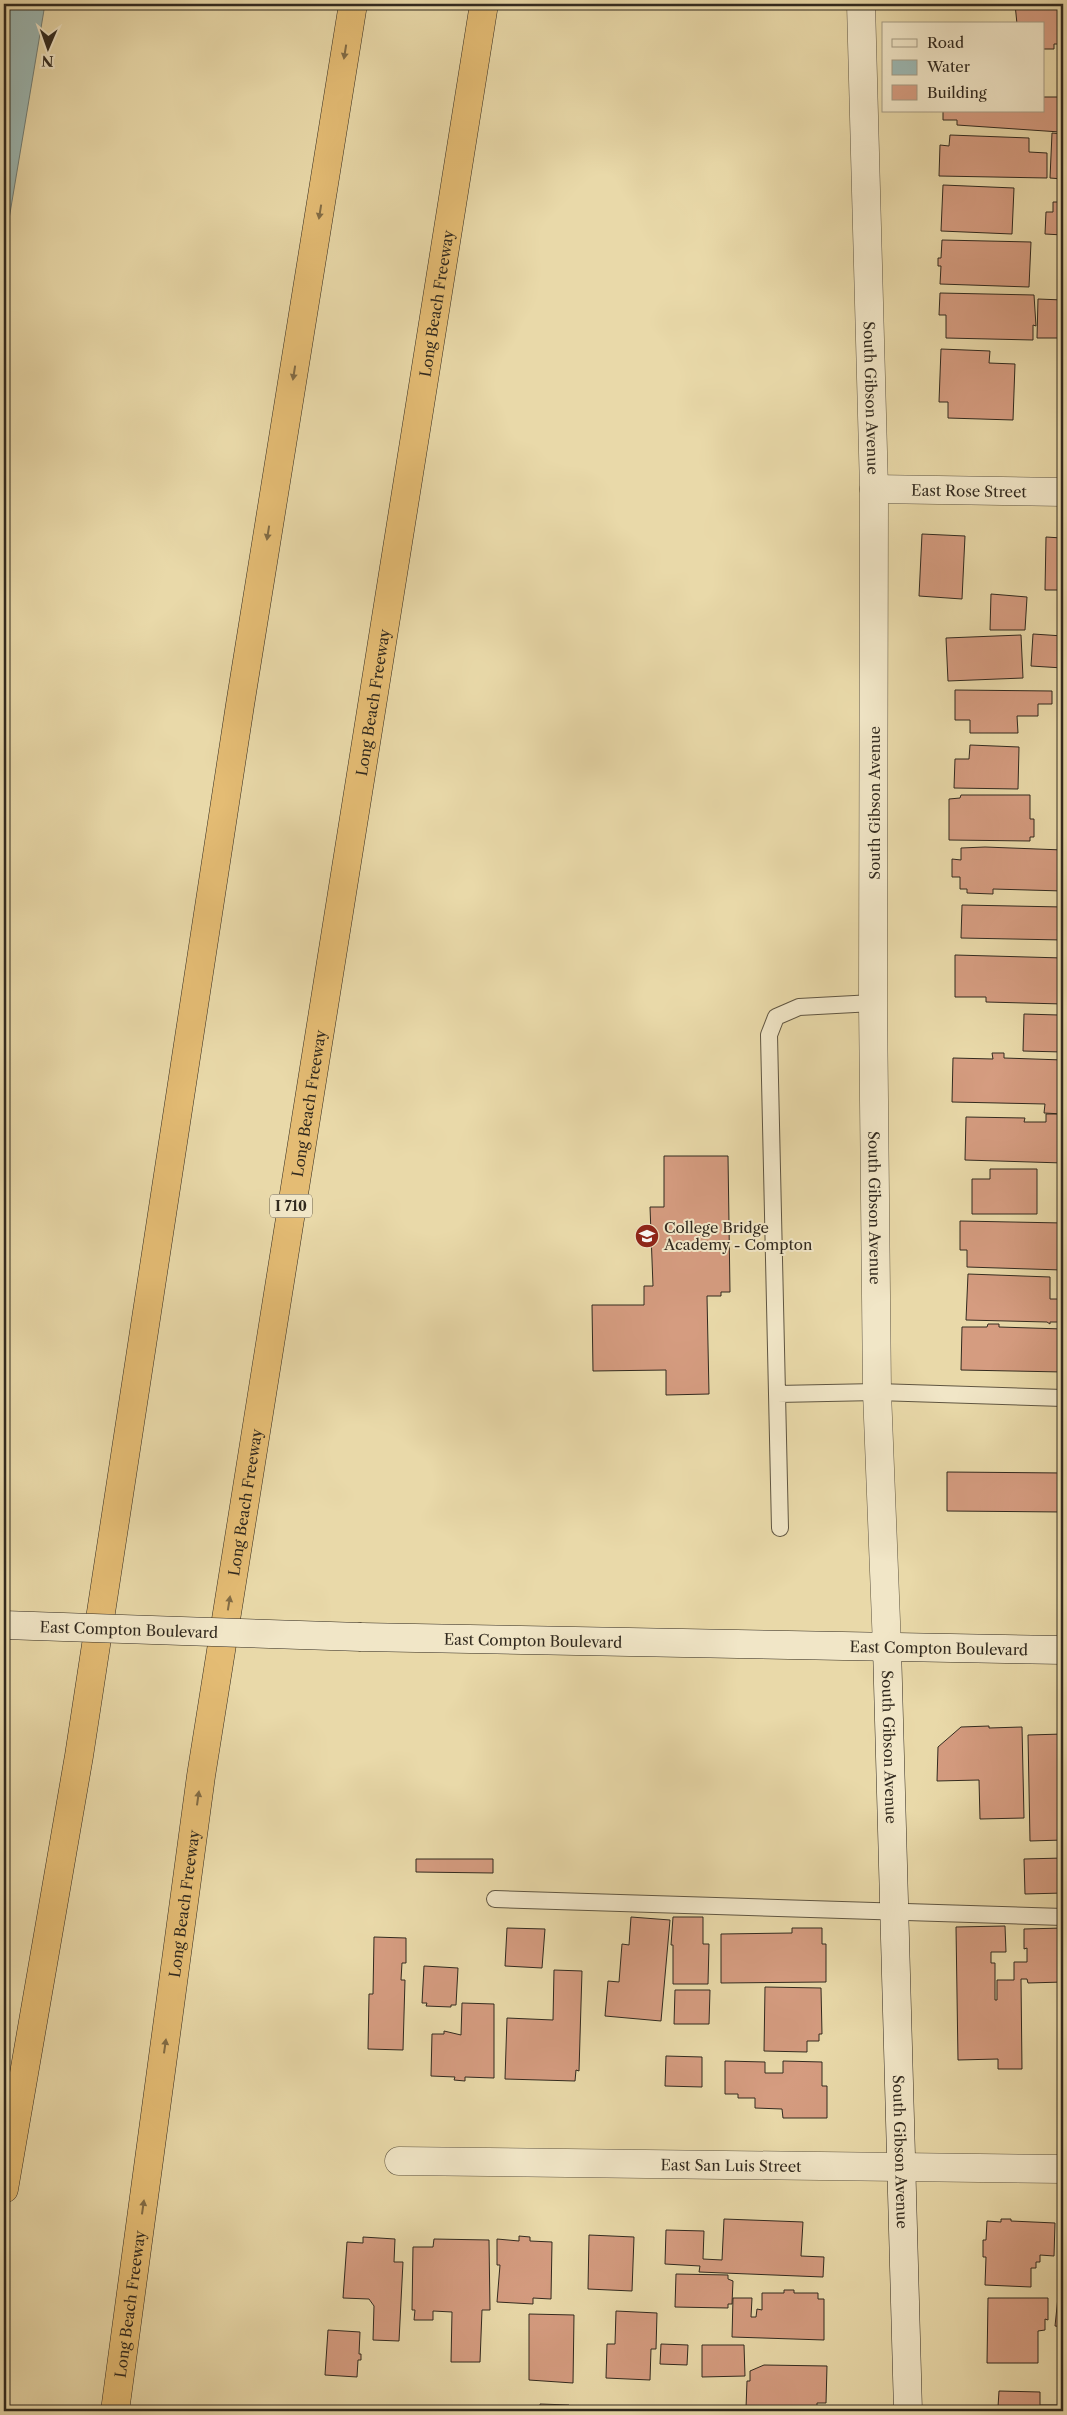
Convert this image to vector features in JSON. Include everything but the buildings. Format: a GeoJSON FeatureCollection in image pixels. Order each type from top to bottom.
{"type":"FeatureCollection","features":[{"type":"Feature","properties":{"kind":"highway"},"geometry":{"type":"LineString","coordinates":[[4,2189],[79,1756],[240,706],[353,4]]}},
{"type":"Feature","properties":{"kind":"highway","name":"Long Beach Freeway"},"geometry":{"type":"LineString","coordinates":[[115,2411],[201,1776],[484,4]]}},
{"type":"Feature","properties":{"kind":"street","name":"South Gibson Avenue"},"geometry":{"type":"LineString","coordinates":[[861,4],[874,489],[876,1392],[887,1647],[908,2411]]}},
{"type":"Feature","properties":{"kind":"street","name":"East Rose Street"},"geometry":{"type":"LineString","coordinates":[[874,489],[1063,492]]}},
{"type":"Feature","properties":{"kind":"street","name":"East Compton Boulevard"},"geometry":{"type":"LineString","coordinates":[[4,1625],[361,1636],[1063,1650]]}},
{"type":"Feature","properties":{"kind":"street","name":"East San Luis Street"},"geometry":{"type":"LineString","coordinates":[[399,2161],[1063,2169]]}},
{"type":"Feature","properties":{"kind":"lane"},"geometry":{"type":"LineString","coordinates":[[780,1528],[769,1035],[776,1017],[799,1007],[874,1003]]}},
{"type":"Feature","properties":{"kind":"lane"},"geometry":{"type":"LineString","coordinates":[[777,1394],[876,1392],[1063,1398]]}},
{"type":"Feature","properties":{"kind":"lane"},"geometry":{"type":"LineString","coordinates":[[495,1899],[1063,1917]]}},
{"type":"Feature","properties":{"kind":"water"},"geometry":{"type":"Polygon","coordinates":[[[4,4],[45,4],[4,249],[4,4]]]}},
{"type":"Feature","properties":{"kind":"place","name":"College Bridge Academy - Compton"},"geometry":{"type":"Point","coordinates":[647,1236]}}]}
